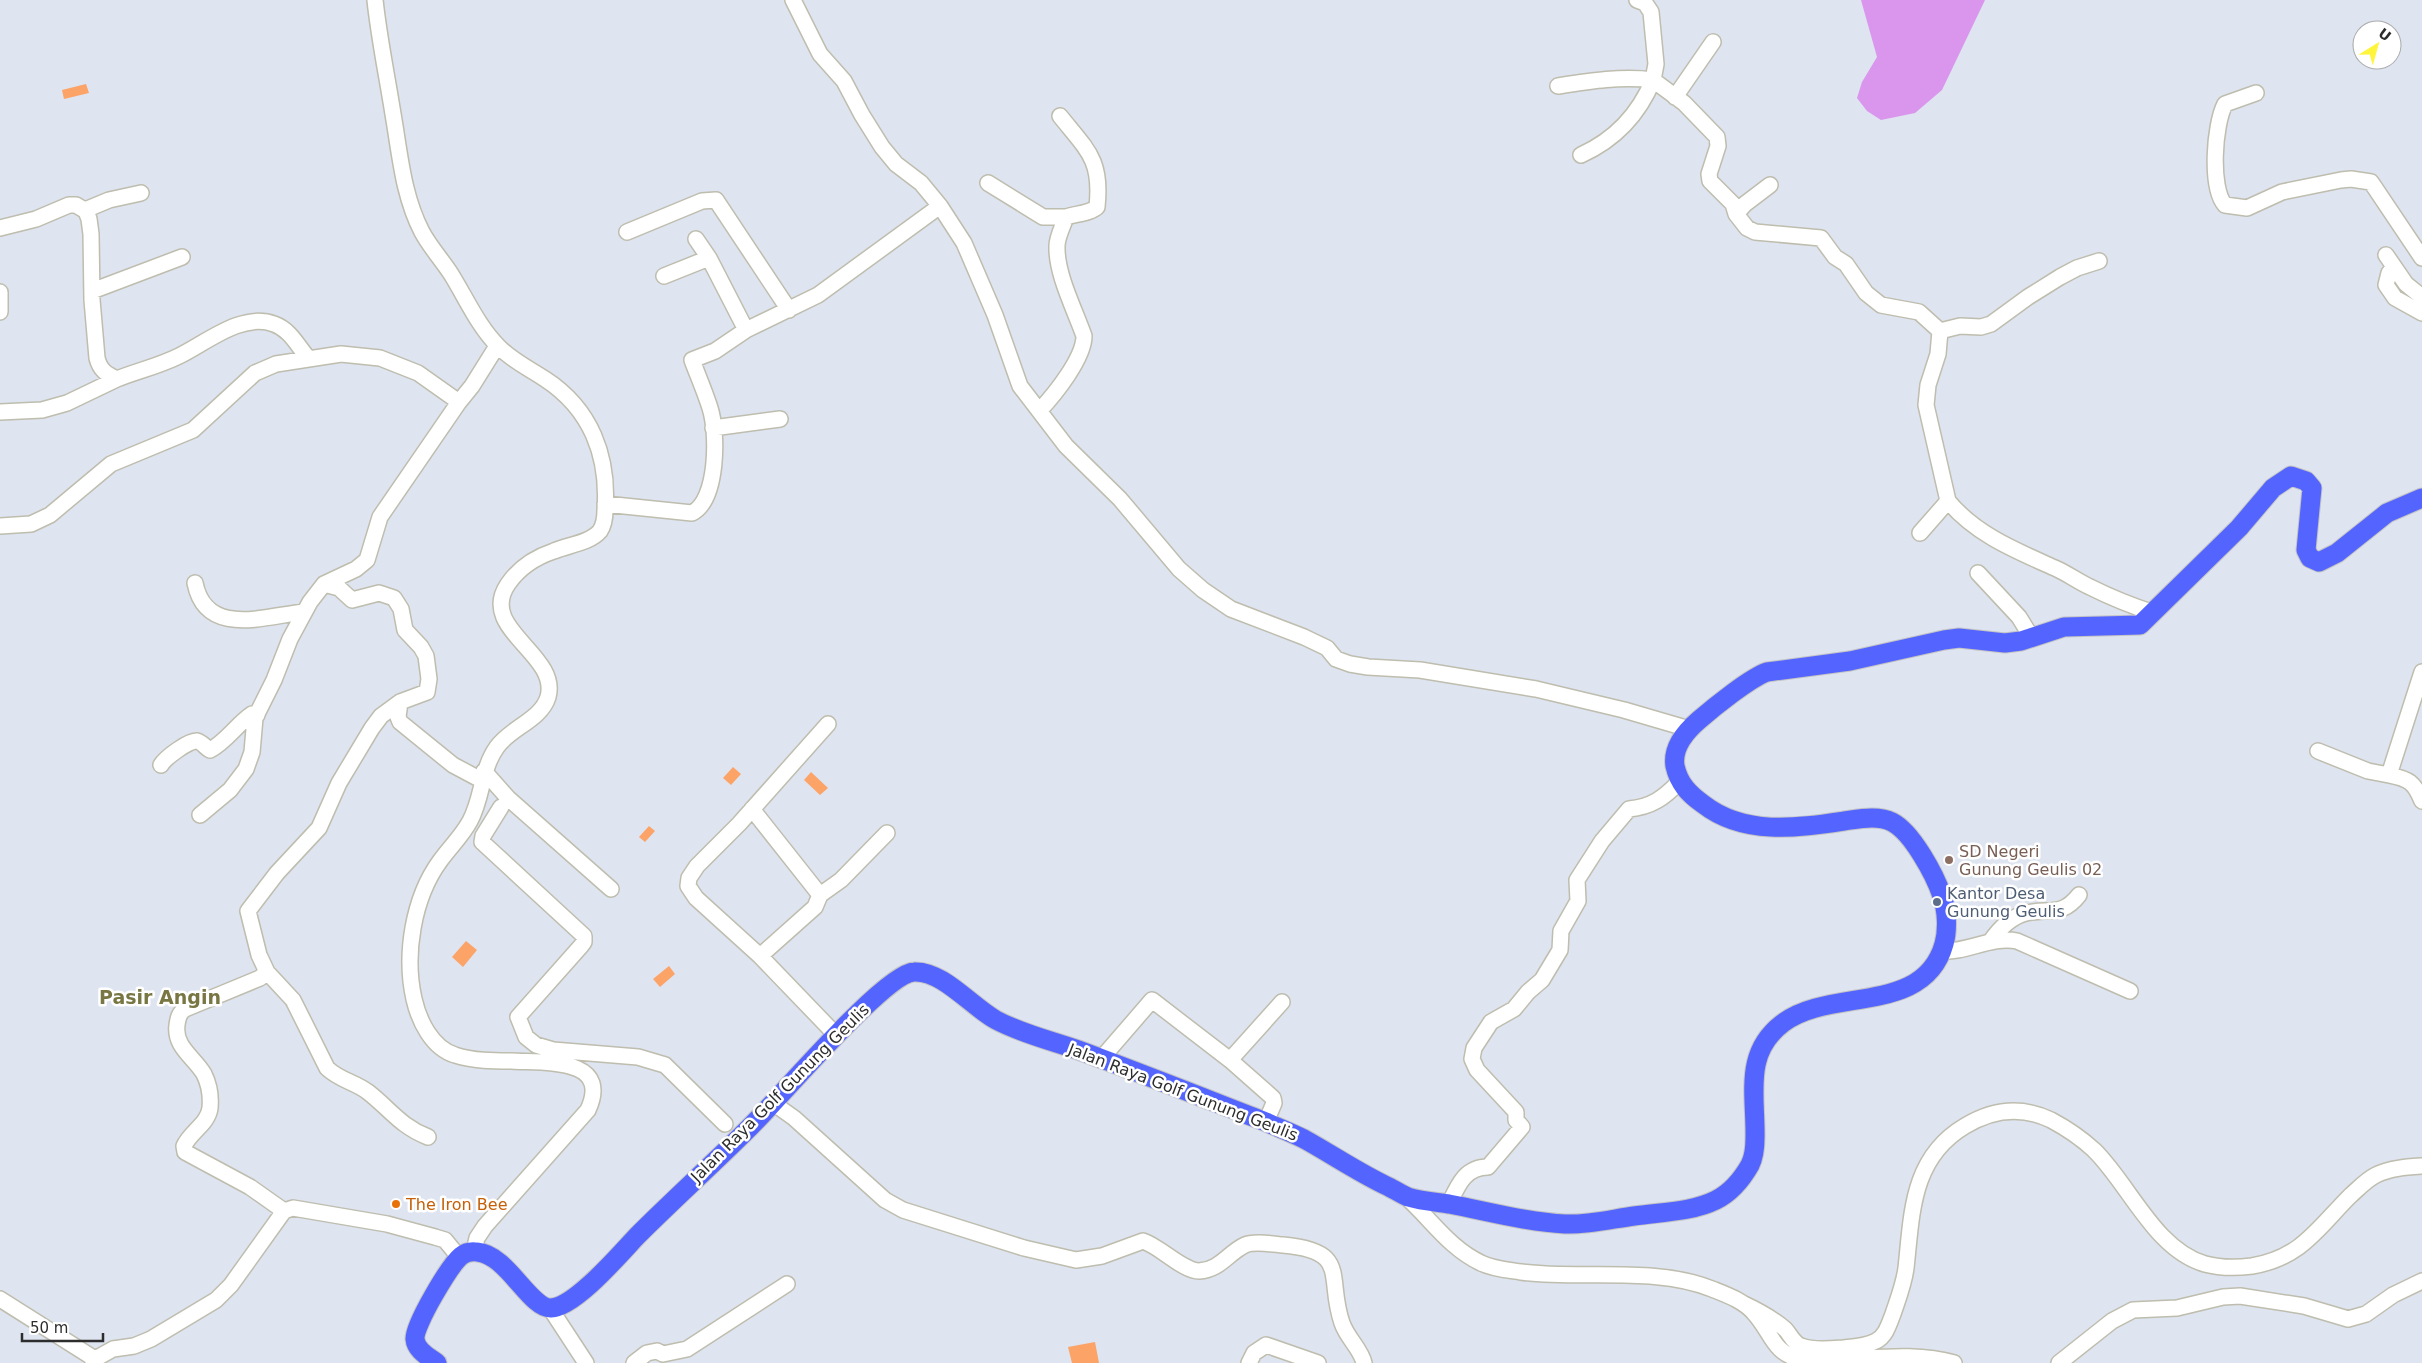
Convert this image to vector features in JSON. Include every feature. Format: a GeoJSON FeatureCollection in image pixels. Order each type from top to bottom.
{"type":"FeatureCollection","features":[{"type":"Feature","properties":{"kind":"main road"},"geometry":{"type":"LineString","coordinates":[[1679,782],[1674,756],[1675,750],[1689,729],[1760,674],[1850,661],[1959,638],[2005,643],[2032,638],[2070,627],[2137,626],[2146,622],[2239,528],[2266,495],[2285,478],[2297,476],[2306,481],[2312,488],[2306,550],[2310,558],[2319,562],[2337,553],[2387,513],[2422,498]]}},
{"type":"Feature","properties":{"kind":"main road","name":"Jalan Raya Golf Gunung Geulis"},"geometry":{"type":"LineString","coordinates":[[550,1308],[563,1305],[580,1293],[889,986],[903,976],[919,972],[939,978],[998,1021],[1266,1122],[1303,1139],[1361,1173],[1406,1196],[1519,1219],[1572,1224],[1697,1206],[1719,1199],[1736,1184],[1751,1163],[1754,1148],[1755,1122],[1753,1071],[1761,1050],[1774,1031],[1804,1010],[1821,1005],[1882,996],[1907,987],[1926,973],[1941,951],[1946,926],[1942,895],[1912,840],[1897,825],[1884,819],[1871,818],[1799,828],[1769,827],[1742,823],[1714,812],[1679,782]]}},
{"type":"Feature","properties":{"kind":"main road"},"geometry":{"type":"LineString","coordinates":[[438,1363],[424,1354],[416,1345],[416,1329],[436,1291],[466,1254],[484,1253],[494,1259],[541,1305],[550,1308]]}},
{"type":"Feature","properties":{"kind":"street"},"geometry":{"type":"LineString","coordinates":[[0,1300],[94,1361],[113,1349],[134,1346],[151,1339],[216,1300],[231,1285],[284,1211],[293,1208],[408,1229],[445,1240],[466,1254],[485,1226],[530,1173],[557,1146],[588,1110],[593,1100],[593,1088],[588,1076],[567,1064],[485,1060],[453,1054],[439,1045],[428,1034],[419,1016],[413,997],[411,962],[419,899],[440,861],[471,819],[484,776],[498,744],[534,716],[546,703],[549,692],[542,666],[512,631],[504,617],[501,603],[503,593],[519,571],[531,562],[549,552],[590,539],[599,533],[603,524],[605,504],[604,482],[595,439],[579,408],[564,392],[497,346],[424,236],[410,206],[395,137],[374,0]]}},
{"type":"Feature","properties":{"kind":"street"},"geometry":{"type":"LineString","coordinates":[[794,0],[820,54],[844,82],[882,147],[896,164],[921,183],[940,206],[973,263],[995,315],[1020,386],[1066,446],[1120,499],[1180,569],[1203,590],[1231,608],[1304,637],[1327,648],[1336,659],[1357,666],[1420,670],[1536,689],[1624,710],[1689,729]]}},
{"type":"Feature","properties":{"kind":"street"},"geometry":{"type":"LineString","coordinates":[[1581,155],[1601,146],[1620,130],[1638,107],[1654,80],[1656,64],[1651,12],[1645,3],[1637,0]]}},
{"type":"Feature","properties":{"kind":"street"},"geometry":{"type":"LineString","coordinates":[[1675,97],[1713,42]]}},
{"type":"Feature","properties":{"kind":"street"},"geometry":{"type":"LineString","coordinates":[[1558,86],[1609,78],[1654,80],[1684,103],[1717,137],[1718,146],[1709,174],[1710,181],[1733,204],[1736,214],[1747,228],[1755,232],[1821,238],[1835,257],[1846,264],[1866,293],[1880,305],[1919,312],[1940,331]]}},
{"type":"Feature","properties":{"kind":"street"},"geometry":{"type":"LineString","coordinates":[[2256,93],[2225,104],[2219,118],[2216,148],[2218,189],[2219,198],[2225,205],[2247,208],[2282,192],[2341,180],[2351,179],[2371,182],[2422,258]]}},
{"type":"Feature","properties":{"kind":"street"},"geometry":{"type":"LineString","coordinates":[[988,183],[1007,193],[1038,215],[1066,216],[1097,208],[1099,175],[1093,157],[1060,116]]}},
{"type":"Feature","properties":{"kind":"street"},"geometry":{"type":"LineString","coordinates":[[1736,214],[1745,204],[1770,185]]}},
{"type":"Feature","properties":{"kind":"street"},"geometry":{"type":"LineString","coordinates":[[85,210],[109,200],[141,193]]}},
{"type":"Feature","properties":{"kind":"street"},"geometry":{"type":"LineString","coordinates":[[627,232],[702,200],[716,200],[789,310]]}},
{"type":"Feature","properties":{"kind":"street"},"geometry":{"type":"LineString","coordinates":[[0,228],[36,219],[66,206],[76,205],[85,210],[90,219],[92,291],[98,364],[106,373],[117,379]]}},
{"type":"Feature","properties":{"kind":"street"},"geometry":{"type":"LineString","coordinates":[[605,504],[692,513],[700,509],[707,496],[711,479],[715,444],[710,409],[692,360],[715,351],[746,330],[818,296],[940,206]]}},
{"type":"Feature","properties":{"kind":"street"},"geometry":{"type":"LineString","coordinates":[[1040,410],[1070,369],[1084,345],[1084,336],[1063,278],[1057,254],[1058,239],[1066,216]]}},
{"type":"Feature","properties":{"kind":"street"},"geometry":{"type":"LineString","coordinates":[[696,239],[709,258],[746,330]]}},
{"type":"Feature","properties":{"kind":"street"},"geometry":{"type":"LineString","coordinates":[[92,291],[182,257]]}},
{"type":"Feature","properties":{"kind":"street"},"geometry":{"type":"LineString","coordinates":[[664,276],[709,258]]}},
{"type":"Feature","properties":{"kind":"street"},"geometry":{"type":"LineString","coordinates":[[1940,331],[1960,326],[1981,328],[1991,324],[2028,296],[2060,277],[2077,268],[2099,261]]}},
{"type":"Feature","properties":{"kind":"street"},"geometry":{"type":"LineString","coordinates":[[2419,294],[2406,284],[2390,261],[2386,285],[2395,298],[2422,313]]}},
{"type":"Feature","properties":{"kind":"street"},"geometry":{"type":"LineString","coordinates":[[0,292],[0,312]]}},
{"type":"Feature","properties":{"kind":"street"},"geometry":{"type":"LineString","coordinates":[[2395,298],[2407,292],[2419,294]]}},
{"type":"Feature","properties":{"kind":"street"},"geometry":{"type":"LineString","coordinates":[[0,412],[42,410],[67,403],[117,379],[179,356],[224,332],[248,323],[267,322],[281,327],[290,334],[309,359]]}},
{"type":"Feature","properties":{"kind":"street"},"geometry":{"type":"LineString","coordinates":[[1940,331],[1938,354],[1928,385],[1926,405],[1948,501],[1969,522],[2005,545],[2058,569],[2090,588],[2154,613]]}},
{"type":"Feature","properties":{"kind":"street"},"geometry":{"type":"LineString","coordinates":[[200,815],[230,790],[246,769],[252,752],[257,715],[304,612],[324,584],[356,569],[367,560],[380,517],[472,386],[497,346]]}},
{"type":"Feature","properties":{"kind":"street"},"geometry":{"type":"LineString","coordinates":[[0,526],[31,524],[40,520],[57,510],[112,464],[194,430],[260,370],[276,364],[346,354],[385,359],[423,376],[459,402]]}},
{"type":"Feature","properties":{"kind":"street"},"geometry":{"type":"LineString","coordinates":[[713,428],[780,419]]}},
{"type":"Feature","properties":{"kind":"street"},"geometry":{"type":"LineString","coordinates":[[1920,533],[1948,501]]}},
{"type":"Feature","properties":{"kind":"street"},"geometry":{"type":"LineString","coordinates":[[1978,574],[2019,617],[2032,638]]}},
{"type":"Feature","properties":{"kind":"street"},"geometry":{"type":"LineString","coordinates":[[195,583],[204,605],[221,618],[238,619],[304,612]]}},
{"type":"Feature","properties":{"kind":"street"},"geometry":{"type":"LineString","coordinates":[[324,584],[339,588],[352,600],[385,594],[398,602],[405,630],[422,647],[426,656],[429,679],[426,692],[400,702],[381,716],[339,782],[319,828],[277,873],[248,911],[259,955],[267,972],[293,1000],[327,1068],[336,1076],[369,1093],[401,1123],[428,1137]]}},
{"type":"Feature","properties":{"kind":"street"},"geometry":{"type":"LineString","coordinates":[[2389,775],[2422,672]]}},
{"type":"Feature","properties":{"kind":"street"},"geometry":{"type":"LineString","coordinates":[[400,702],[398,718],[404,727],[452,765],[484,776],[611,889]]}},
{"type":"Feature","properties":{"kind":"street"},"geometry":{"type":"LineString","coordinates":[[161,765],[182,746],[193,741],[201,742],[210,750],[218,746],[244,719],[252,714],[257,715]]}},
{"type":"Feature","properties":{"kind":"street"},"geometry":{"type":"LineString","coordinates":[[828,724],[752,809],[697,866],[689,878],[688,886],[696,898],[760,956],[837,1036]]}},
{"type":"Feature","properties":{"kind":"street"},"geometry":{"type":"LineString","coordinates":[[2318,751],[2368,771],[2407,779],[2413,784],[2422,801]]}},
{"type":"Feature","properties":{"kind":"street"},"geometry":{"type":"LineString","coordinates":[[1449,1204],[1468,1171],[1477,1167],[1488,1167],[1522,1127],[1516,1120],[1516,1112],[1477,1070],[1472,1059],[1474,1048],[1491,1022],[1514,1010],[1528,992],[1542,980],[1554,962],[1560,950],[1561,931],[1578,901],[1577,880],[1602,841],[1629,809],[1648,806],[1659,801],[1679,782]]}},
{"type":"Feature","properties":{"kind":"street"},"geometry":{"type":"LineString","coordinates":[[501,807],[483,836],[482,842],[584,936],[584,942],[581,946],[521,1011],[518,1017],[519,1024],[526,1037],[536,1045],[554,1050],[638,1057],[665,1066],[725,1124]]}},
{"type":"Feature","properties":{"kind":"street"},"geometry":{"type":"LineString","coordinates":[[752,809],[820,895]]}},
{"type":"Feature","properties":{"kind":"street"},"geometry":{"type":"LineString","coordinates":[[760,956],[815,906],[820,895],[841,880],[887,833]]}},
{"type":"Feature","properties":{"kind":"street"},"geometry":{"type":"LineString","coordinates":[[1990,942],[2000,927],[2025,913],[2064,910],[2072,905],[2079,895]]}},
{"type":"Feature","properties":{"kind":"street"},"geometry":{"type":"LineString","coordinates":[[1941,951],[1952,952],[1990,942],[2017,941],[2130,992]]}},
{"type":"Feature","properties":{"kind":"street"},"geometry":{"type":"LineString","coordinates":[[267,972],[260,978],[185,1009],[179,1016],[176,1030],[177,1041],[203,1074],[210,1101],[208,1116],[188,1138],[184,1149],[190,1156],[250,1187],[284,1211]]}},
{"type":"Feature","properties":{"kind":"street"},"geometry":{"type":"LineString","coordinates":[[1101,1059],[1152,1000],[1230,1060],[1273,1098],[1274,1103],[1266,1122]]}},
{"type":"Feature","properties":{"kind":"street"},"geometry":{"type":"LineString","coordinates":[[1230,1060],[1282,1002]]}},
{"type":"Feature","properties":{"kind":"street"},"geometry":{"type":"LineString","coordinates":[[580,1070],[584,1064],[586,1052]]}},
{"type":"Feature","properties":{"kind":"street"},"geometry":{"type":"LineString","coordinates":[[773,1103],[794,1118],[893,1205],[1024,1248],[1069,1258],[1086,1259],[1102,1256],[1142,1241],[1157,1247],[1192,1269],[1201,1271],[1219,1266],[1246,1244],[1268,1244],[1315,1250],[1328,1260],[1335,1275],[1342,1322],[1364,1363]]}},
{"type":"Feature","properties":{"kind":"street"},"geometry":{"type":"LineString","coordinates":[[1406,1196],[1451,1245],[1482,1264],[1532,1273],[1668,1278],[1710,1288],[1767,1315],[1786,1330],[1797,1344],[1804,1347],[1846,1348],[1875,1342],[1890,1324],[1906,1271],[1911,1211],[1920,1179],[1928,1163],[1953,1134],[1966,1125],[1995,1113],[2013,1110],[2031,1112],[2054,1122],[2081,1139],[2105,1162],[2165,1238],[2196,1261],[2216,1267],[2246,1267],[2270,1263],[2285,1257],[2306,1243],[2331,1214],[2370,1178],[2386,1171],[2422,1166]]}},
{"type":"Feature","properties":{"kind":"street"},"geometry":{"type":"LineString","coordinates":[[2059,1363],[2112,1321],[2134,1310],[2177,1308],[2223,1297],[2240,1296],[2304,1306],[2348,1320],[2366,1314],[2393,1295],[2422,1281]]}},
{"type":"Feature","properties":{"kind":"street"},"geometry":{"type":"LineString","coordinates":[[634,1363],[647,1353],[657,1351],[663,1354],[687,1349],[787,1284]]}},
{"type":"Feature","properties":{"kind":"street"},"geometry":{"type":"LineString","coordinates":[[1744,1304],[1761,1322],[1778,1349],[1799,1359],[1848,1362],[1924,1358],[1954,1363]]}},
{"type":"Feature","properties":{"kind":"street"},"geometry":{"type":"LineString","coordinates":[[550,1308],[586,1363]]}},
{"type":"Feature","properties":{"kind":"street"},"geometry":{"type":"LineString","coordinates":[[1249,1363],[1254,1353],[1266,1345],[1318,1363]]}},
{"type":"Feature","properties":{"kind":"shaded area"},"geometry":{"type":"Polygon","coordinates":[[[1861,0],[1985,0],[1942,90],[1915,113],[1881,120],[1867,111],[1857,98],[1862,82],[1877,57],[1861,0]]]}},
{"type":"Feature","properties":{"kind":"shaded area"},"geometry":{"type":"Polygon","coordinates":[[[86,84],[89,93],[64,99],[62,90],[86,84]]]}},
{"type":"Feature","properties":{"kind":"shaded area"},"geometry":{"type":"Polygon","coordinates":[[[733,767],[741,774],[731,785],[723,778],[733,767]]]}},
{"type":"Feature","properties":{"kind":"shaded area"},"geometry":{"type":"Polygon","coordinates":[[[811,772],[828,788],[820,795],[804,780],[811,772]]]}},
{"type":"Feature","properties":{"kind":"shaded area"},"geometry":{"type":"Polygon","coordinates":[[[649,826],[655,831],[645,842],[639,837],[649,826]]]}},
{"type":"Feature","properties":{"kind":"shaded area"},"geometry":{"type":"Polygon","coordinates":[[[466,941],[477,950],[463,967],[452,957],[466,941]]]}},
{"type":"Feature","properties":{"kind":"shaded area"},"geometry":{"type":"Polygon","coordinates":[[[669,966],[675,974],[660,987],[653,979],[669,966]]]}},
{"type":"Feature","properties":{"kind":"shaded area"},"geometry":{"type":"Polygon","coordinates":[[[1095,1342],[1099,1363],[1072,1363],[1068,1347],[1095,1342]]]}},
{"type":"Feature","properties":{"kind":"place","name":"SD Negeri Gunung Geulis 02"},"geometry":{"type":"Point","coordinates":[1949,860]}},
{"type":"Feature","properties":{"kind":"place","name":"Kantor Desa Gunung Geulis"},"geometry":{"type":"Point","coordinates":[1937,902]}},
{"type":"Feature","properties":{"kind":"place","name":"The Iron Bee"},"geometry":{"type":"Point","coordinates":[396,1204]}},
{"type":"Feature","properties":{"kind":"district","name":"Pasir Angin"},"geometry":{"type":"Point","coordinates":[160,997]}}]}
